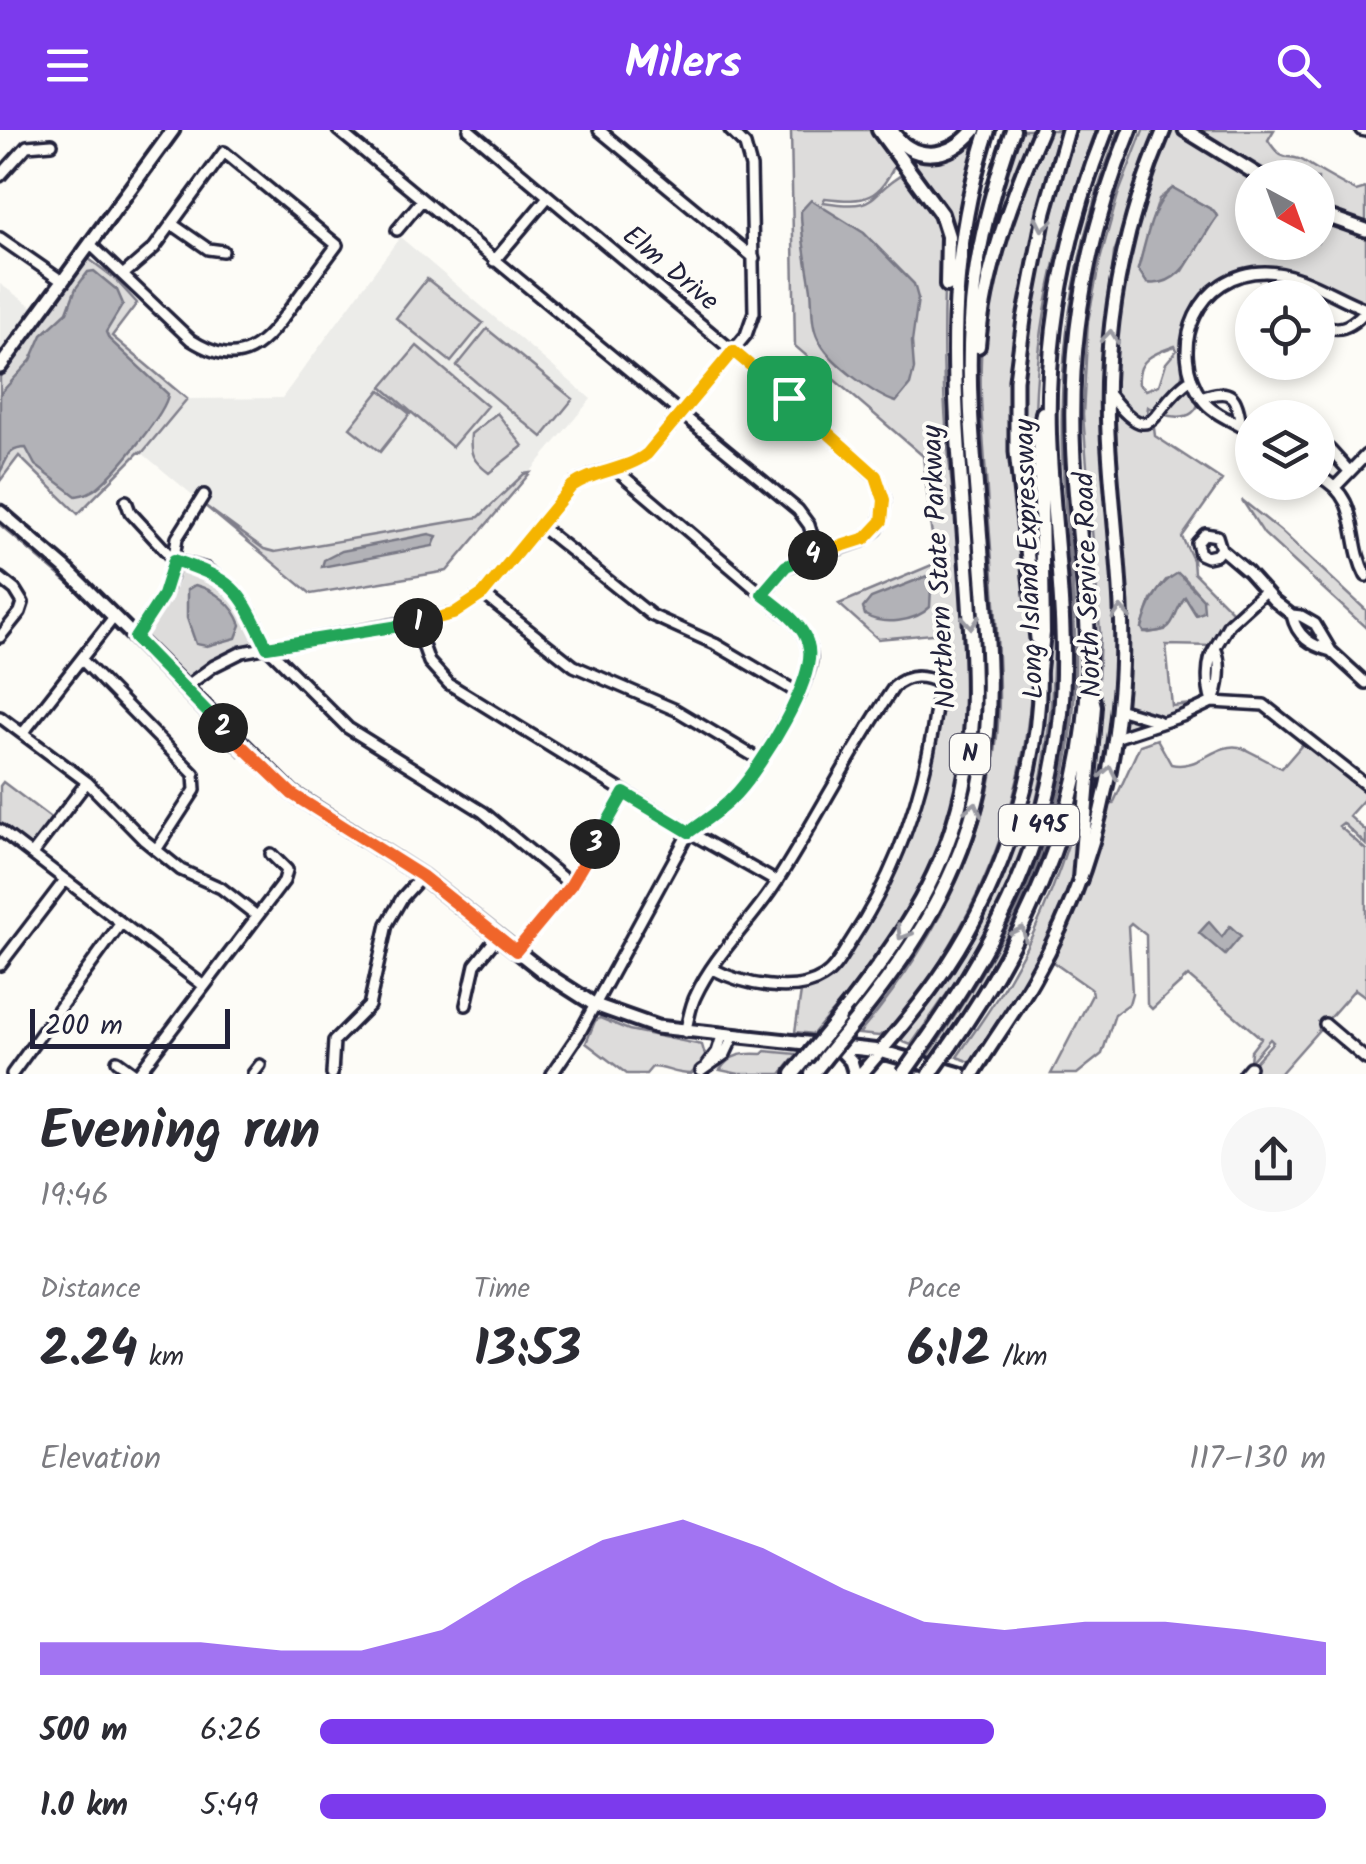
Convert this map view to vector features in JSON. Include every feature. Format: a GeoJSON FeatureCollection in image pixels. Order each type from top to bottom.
{"type":"FeatureCollection","features":[{"type":"Feature","properties":{"kind":"highway"},"geometry":{"type":"LineString","coordinates":[[879,130],[930,195],[944,220],[948,245],[946,308],[953,344]]}},
{"type":"Feature","properties":{"kind":"highway"},"geometry":{"type":"LineString","coordinates":[[891,130],[904,146],[932,155],[955,148],[974,130]]}},
{"type":"Feature","properties":{"kind":"highway","name":"Northern State Parkway"},"geometry":{"type":"LineString","coordinates":[[794,1073],[888,955],[921,903],[950,835],[966,776],[973,727],[974,677],[953,344],[959,246],[988,130]]}},
{"type":"Feature","properties":{"kind":"highway","name":"Northern State Parkway"},"geometry":{"type":"LineString","coordinates":[[813,1073],[904,959],[936,906],[965,838],[981,779],[990,680],[970,334],[987,212],[1013,130]]}},
{"type":"Feature","properties":{"kind":"highway"},"geometry":{"type":"LineString","coordinates":[[972,408],[983,309],[1010,206],[1041,130]]}},
{"type":"Feature","properties":{"kind":"highway","name":"Long Island Expressway"},"geometry":{"type":"LineString","coordinates":[[903,1074],[968,979],[1005,915],[1036,836],[1056,752],[1063,642],[1050,459],[1051,361],[1070,239],[1106,130]]}},
{"type":"Feature","properties":{"kind":"highway","name":"Long Island Expressway"},"geometry":{"type":"LineString","coordinates":[[930,1074],[1008,956],[1049,866],[1076,772],[1088,677],[1073,452],[1073,367],[1089,258],[1130,130]]}},
{"type":"Feature","properties":{"kind":"highway"},"geometry":{"type":"LineString","coordinates":[[1039,670],[1044,633],[1040,432],[1051,361]]}},
{"type":"Feature","properties":{"kind":"highway"},"geometry":{"type":"LineString","coordinates":[[1080,879],[1094,706],[1088,677]]}},
{"type":"Feature","properties":{"kind":"main road"},"geometry":{"type":"LineString","coordinates":[[0,366],[173,130]]}},
{"type":"Feature","properties":{"kind":"main road"},"geometry":{"type":"LineString","coordinates":[[837,1046],[858,1074],[880,1051],[947,966],[997,872],[1014,825],[1028,766],[1039,670],[1016,452],[1015,392],[1036,253],[1068,130]]}},
{"type":"Feature","properties":{"kind":"main road","name":"North Service Road"},"geometry":{"type":"LineString","coordinates":[[972,1074],[1040,968],[1080,879],[1102,809],[1118,709],[1121,614],[1107,392],[1110,333],[1122,261],[1141,188],[1164,130]]}},
{"type":"Feature","properties":{"kind":"main road"},"geometry":{"type":"LineString","coordinates":[[1185,130],[1235,161]]}},
{"type":"Feature","properties":{"kind":"main road"},"geometry":{"type":"LineString","coordinates":[[1335,219],[1366,230]]}},
{"type":"Feature","properties":{"kind":"main road"},"geometry":{"type":"LineString","coordinates":[[0,512],[35,540],[292,794],[422,876],[516,951],[595,1005],[640,1023],[686,1032],[880,1051],[960,1074]]}},
{"type":"Feature","properties":{"kind":"street"},"geometry":{"type":"LineString","coordinates":[[338,130],[798,510],[818,554]]}},
{"type":"Feature","properties":{"kind":"street","name":"Elm Drive"},"geometry":{"type":"LineString","coordinates":[[469,130],[868,466],[880,483],[884,510],[877,529],[861,540],[786,566],[762,594]]}},
{"type":"Feature","properties":{"kind":"street"},"geometry":{"type":"LineString","coordinates":[[600,130],[754,258]]}},
{"type":"Feature","properties":{"kind":"street"},"geometry":{"type":"LineString","coordinates":[[184,688],[224,660],[267,647],[453,614],[483,594],[572,486],[645,455],[746,335],[754,312],[749,153],[730,130]]}},
{"type":"Feature","properties":{"kind":"street"},"geometry":{"type":"LineString","coordinates":[[0,176],[27,146],[52,144]]}},
{"type":"Feature","properties":{"kind":"street"},"geometry":{"type":"LineString","coordinates":[[90,244],[191,340],[206,350],[235,355],[267,339],[338,245],[224,152],[154,248],[124,274]]}},
{"type":"Feature","properties":{"kind":"street"},"geometry":{"type":"LineString","coordinates":[[494,261],[548,196]]}},
{"type":"Feature","properties":{"kind":"street"},"geometry":{"type":"LineString","coordinates":[[397,230],[422,200]]}},
{"type":"Feature","properties":{"kind":"street"},"geometry":{"type":"LineString","coordinates":[[172,224],[208,249],[223,251]]}},
{"type":"Feature","properties":{"kind":"street"},"geometry":{"type":"LineString","coordinates":[[0,238],[62,281]]}},
{"type":"Feature","properties":{"kind":"street"},"geometry":{"type":"LineString","coordinates":[[1235,421],[1212,409],[1190,380],[1186,356],[1189,328],[1198,308],[1217,288],[1236,277],[1265,272],[1296,280]]}},
{"type":"Feature","properties":{"kind":"street"},"geometry":{"type":"LineString","coordinates":[[1335,299],[1366,310],[1353,323],[1335,329]]}},
{"type":"Feature","properties":{"kind":"street"},"geometry":{"type":"LineString","coordinates":[[1107,392],[1132,420],[1153,420],[1174,390],[1190,380]]}},
{"type":"Feature","properties":{"kind":"street"},"geometry":{"type":"LineString","coordinates":[[1201,398],[1230,394],[1235,409]]}},
{"type":"Feature","properties":{"kind":"street"},"geometry":{"type":"LineString","coordinates":[[1335,456],[1349,471]]}},
{"type":"Feature","properties":{"kind":"street"},"geometry":{"type":"LineString","coordinates":[[1366,456],[1336,486],[1351,514],[1356,552],[1366,576]]}},
{"type":"Feature","properties":{"kind":"street"},"geometry":{"type":"LineString","coordinates":[[552,1074],[595,1005],[689,832],[737,794],[800,694],[810,669],[808,642],[795,622],[614,469]]}},
{"type":"Feature","properties":{"kind":"street"},"geometry":{"type":"LineString","coordinates":[[135,638],[163,595],[177,538],[204,495]]}},
{"type":"Feature","properties":{"kind":"street"},"geometry":{"type":"LineString","coordinates":[[126,501],[130,512],[174,560],[206,569],[234,589],[267,647],[348,728],[483,812],[571,885]]}},
{"type":"Feature","properties":{"kind":"street"},"geometry":{"type":"LineString","coordinates":[[539,525],[651,615],[715,644],[800,694]]}},
{"type":"Feature","properties":{"kind":"street"},"geometry":{"type":"LineString","coordinates":[[1220,549],[1292,615],[1302,637],[1332,651]]}},
{"type":"Feature","properties":{"kind":"street"},"geometry":{"type":"LineString","coordinates":[[0,578],[23,603],[0,637]]}},
{"type":"Feature","properties":{"kind":"street"},"geometry":{"type":"LineString","coordinates":[[1212,702],[1217,694],[1215,648],[1229,624],[1264,591]]}},
{"type":"Feature","properties":{"kind":"street"},"geometry":{"type":"LineString","coordinates":[[483,594],[574,666],[676,710],[760,760]]}},
{"type":"Feature","properties":{"kind":"street"},"geometry":{"type":"LineString","coordinates":[[1292,615],[1315,624],[1332,651],[1366,682]]}},
{"type":"Feature","properties":{"kind":"street"},"geometry":{"type":"LineString","coordinates":[[23,732],[114,617]]}},
{"type":"Feature","properties":{"kind":"street"},"geometry":{"type":"LineString","coordinates":[[415,623],[429,662],[449,684],[777,882]]}},
{"type":"Feature","properties":{"kind":"street"},"geometry":{"type":"LineString","coordinates":[[81,659],[194,774],[195,790],[156,850]]}},
{"type":"Feature","properties":{"kind":"street"},"geometry":{"type":"LineString","coordinates":[[686,1032],[695,996],[713,969],[777,882],[894,686],[913,677],[939,682],[928,758],[905,834],[876,898],[834,966],[822,978],[797,986],[738,980],[713,969]]}},
{"type":"Feature","properties":{"kind":"street"},"geometry":{"type":"LineString","coordinates":[[1115,738],[1212,702],[1250,703],[1271,707],[1366,785]]}},
{"type":"Feature","properties":{"kind":"street"},"geometry":{"type":"LineString","coordinates":[[1118,709],[1160,722]]}},
{"type":"Feature","properties":{"kind":"street"},"geometry":{"type":"LineString","coordinates":[[0,716],[87,782],[156,850],[193,878],[222,888],[257,916]]}},
{"type":"Feature","properties":{"kind":"street"},"geometry":{"type":"LineString","coordinates":[[32,854],[87,782]]}},
{"type":"Feature","properties":{"kind":"street"},"geometry":{"type":"LineString","coordinates":[[516,951],[571,885],[624,793]]}},
{"type":"Feature","properties":{"kind":"street"},"geometry":{"type":"LineString","coordinates":[[0,830],[204,986]]}},
{"type":"Feature","properties":{"kind":"street"},"geometry":{"type":"LineString","coordinates":[[0,848],[10,837]]}},
{"type":"Feature","properties":{"kind":"street"},"geometry":{"type":"LineString","coordinates":[[117,1061],[136,1074],[257,916],[288,873],[271,854]]}},
{"type":"Feature","properties":{"kind":"street"},"geometry":{"type":"LineString","coordinates":[[332,1074],[334,1042],[369,1006],[392,912],[422,876]]}},
{"type":"Feature","properties":{"kind":"street"},"geometry":{"type":"LineString","coordinates":[[0,965],[65,880]]}},
{"type":"Feature","properties":{"kind":"street"},"geometry":{"type":"LineString","coordinates":[[12,1074],[122,923]]}},
{"type":"Feature","properties":{"kind":"street"},"geometry":{"type":"LineString","coordinates":[[466,1005],[475,965],[498,936]]}},
{"type":"Feature","properties":{"kind":"street"},"geometry":{"type":"LineString","coordinates":[[1326,1024],[1366,1059]]}},
{"type":"Feature","properties":{"kind":"street"},"geometry":{"type":"LineString","coordinates":[[700,1072],[720,1059],[727,1037]]}},
{"type":"Feature","properties":{"kind":"shaded area"},"geometry":{"type":"Polygon","coordinates":[[[791,130],[875,130],[897,161],[884,184],[861,199],[825,198],[823,202],[864,203],[906,172],[934,209],[944,230],[944,388],[968,658],[962,766],[931,868],[897,931],[813,1034],[795,1032],[801,992],[818,986],[842,967],[887,891],[924,795],[945,686],[943,633],[878,639],[839,604],[939,562],[923,456],[795,346],[791,130]]]}},
{"type":"Feature","properties":{"kind":"shaded area"},"geometry":{"type":"Polygon","coordinates":[[[1020,130],[1036,130],[988,268],[992,224],[1020,130]]]}},
{"type":"Feature","properties":{"kind":"shaded area"},"geometry":{"type":"Polygon","coordinates":[[[1047,130],[1062,130],[1025,282],[1010,400],[1012,459],[1032,617],[1027,731],[1016,785],[980,889],[954,938],[890,1031],[879,1036],[859,1034],[888,998],[938,919],[959,878],[988,790],[999,697],[982,412],[983,332],[1006,243],[1047,130]]]}},
{"type":"Feature","properties":{"kind":"shaded area"},"geometry":{"type":"Polygon","coordinates":[[[1075,130],[1096,130],[1058,251],[1040,344],[1035,422],[1035,563],[1023,444],[1022,386],[1054,196],[1075,130]]]}},
{"type":"Feature","properties":{"kind":"shaded area"},"geometry":{"type":"Polygon","coordinates":[[[1119,130],[1116,146],[1079,261],[1092,207],[1119,130]]]}},
{"type":"Feature","properties":{"kind":"shaded area"},"geometry":{"type":"Polygon","coordinates":[[[1143,130],[1152,130],[1154,134],[1114,253],[1109,303],[1118,628],[1116,698],[1108,762],[1092,827],[1100,632],[1083,415],[1088,321],[1118,195],[1143,130]]]}},
{"type":"Feature","properties":{"kind":"shaded area"},"geometry":{"type":"Polygon","coordinates":[[[1164,130],[1274,130],[1268,140],[1279,154],[1302,160],[1235,160],[1235,260],[1335,260],[1335,179],[1356,191],[1366,188],[1366,309],[1335,297],[1335,280],[1293,280],[1275,273],[1236,277],[1198,307],[1179,388],[1189,390],[1199,401],[1196,409],[1177,417],[1148,407],[1146,422],[1153,420],[1155,436],[1222,480],[1182,537],[1193,560],[1194,573],[1237,616],[1216,646],[1166,645],[1172,706],[1212,702],[1120,734],[1111,408],[1117,404],[1107,392],[1117,283],[1164,130]],[[1173,188],[1159,199],[1138,269],[1183,271],[1217,216],[1173,188]],[[1175,346],[1144,363],[1139,384],[1146,390],[1159,385],[1166,363],[1177,350],[1175,346]],[[1183,576],[1166,580],[1151,600],[1142,628],[1149,633],[1165,630],[1183,598],[1203,599],[1183,576]]]}},
{"type":"Feature","properties":{"kind":"shaded area"},"geometry":{"type":"Polygon","coordinates":[[[969,144],[973,149],[956,240],[952,240],[905,159],[909,153],[940,158],[969,144]]]}},
{"type":"Feature","properties":{"kind":"shaded area"},"geometry":{"type":"Polygon","coordinates":[[[1173,188],[1214,211],[1217,217],[1181,271],[1160,283],[1147,283],[1138,269],[1147,236],[1159,204],[1173,188]]]}},
{"type":"Feature","properties":{"kind":"shaded area"},"geometry":{"type":"Polygon","coordinates":[[[811,200],[864,233],[914,284],[918,298],[912,342],[914,369],[910,385],[896,402],[844,369],[817,338],[801,221],[801,211],[811,200]]]}},
{"type":"Feature","properties":{"kind":"shaded area"},"geometry":{"type":"Polygon","coordinates":[[[400,237],[591,399],[492,518],[265,555],[142,453],[187,399],[282,398],[400,237]]]}},
{"type":"Feature","properties":{"kind":"shaded area"},"geometry":{"type":"Polygon","coordinates":[[[85,256],[113,277],[137,303],[112,336],[187,399],[142,453],[78,514],[19,456],[0,481],[0,370],[85,256]]]}},
{"type":"Feature","properties":{"kind":"shaded area"},"geometry":{"type":"Polygon","coordinates":[[[94,271],[117,290],[123,304],[106,332],[109,339],[168,394],[150,428],[116,470],[96,489],[76,496],[35,465],[26,448],[12,452],[0,472],[0,394],[31,360],[42,335],[67,312],[76,288],[88,272],[94,271]]]}},
{"type":"Feature","properties":{"kind":"shaded area"},"geometry":{"type":"Polygon","coordinates":[[[427,279],[483,323],[451,362],[396,318],[427,279]]]}},
{"type":"Feature","properties":{"kind":"shaded area"},"geometry":{"type":"Polygon","coordinates":[[[0,284],[40,312],[0,367],[0,284]]]}},
{"type":"Feature","properties":{"kind":"shaded area"},"geometry":{"type":"Polygon","coordinates":[[[1069,316],[1064,420],[1075,682],[1068,757],[1050,830],[1007,935],[955,1025],[916,1074],[1010,922],[1044,842],[1066,753],[1073,677],[1062,450],[1063,368],[1069,316]]]}},
{"type":"Feature","properties":{"kind":"shaded area"},"geometry":{"type":"Polygon","coordinates":[[[487,329],[573,399],[542,437],[457,366],[487,329]]]}},
{"type":"Feature","properties":{"kind":"shaded area"},"geometry":{"type":"Polygon","coordinates":[[[417,346],[487,406],[452,447],[382,387],[417,346]]]}},
{"type":"Feature","properties":{"kind":"shaded area"},"geometry":{"type":"Polygon","coordinates":[[[380,390],[410,414],[380,452],[350,428],[380,390]]]}},
{"type":"Feature","properties":{"kind":"shaded area"},"geometry":{"type":"Polygon","coordinates":[[[497,413],[523,446],[489,473],[473,456],[471,434],[497,413]]]}},
{"type":"Feature","properties":{"kind":"shaded area"},"geometry":{"type":"Polygon","coordinates":[[[530,473],[447,571],[311,594],[204,505],[264,549],[275,552],[479,517],[524,474],[530,473]]]}},
{"type":"Feature","properties":{"kind":"shaded area"},"geometry":{"type":"Polygon","coordinates":[[[1242,500],[1366,610],[1366,628],[1264,534],[1242,500]]]}},
{"type":"Feature","properties":{"kind":"shaded area"},"geometry":{"type":"Polygon","coordinates":[[[0,512],[136,638],[165,596],[177,566],[208,576],[231,592],[248,615],[260,646],[244,649],[184,688],[246,749],[239,756],[76,590],[0,525],[0,512]]]}},
{"type":"Feature","properties":{"kind":"shaded area"},"geometry":{"type":"Polygon","coordinates":[[[429,534],[437,536],[433,546],[322,567],[324,560],[342,551],[429,534]]]}},
{"type":"Feature","properties":{"kind":"shaded area"},"geometry":{"type":"Polygon","coordinates":[[[1178,573],[1203,599],[1204,612],[1196,615],[1185,597],[1168,627],[1144,632],[1154,596],[1178,573]]]}},
{"type":"Feature","properties":{"kind":"shaded area"},"geometry":{"type":"Polygon","coordinates":[[[927,576],[930,607],[924,612],[890,621],[865,615],[863,608],[871,598],[927,576]]]}},
{"type":"Feature","properties":{"kind":"shaded area"},"geometry":{"type":"Polygon","coordinates":[[[195,585],[216,595],[234,611],[241,625],[236,638],[207,646],[196,644],[187,618],[187,590],[195,585]]]}},
{"type":"Feature","properties":{"kind":"shaded area"},"geometry":{"type":"Polygon","coordinates":[[[1048,586],[1054,626],[1051,705],[1041,778],[1023,850],[995,918],[911,1045],[902,1038],[976,929],[996,891],[1026,810],[1043,723],[1048,586]]]}},
{"type":"Feature","properties":{"kind":"shaded area"},"geometry":{"type":"Polygon","coordinates":[[[1219,654],[1212,702],[1210,655],[1219,654]]]}},
{"type":"Feature","properties":{"kind":"shaded area"},"geometry":{"type":"Polygon","coordinates":[[[1308,738],[1366,785],[1366,797],[1349,816],[1366,831],[1366,845],[1343,823],[1339,826],[1366,850],[1366,997],[1355,989],[1280,1074],[1244,1074],[1273,1042],[1270,1039],[1250,1062],[1251,1051],[1261,1038],[1188,976],[1152,1009],[1147,1004],[1146,935],[1131,923],[1129,1004],[1115,1014],[1102,1054],[1077,1074],[1051,1074],[1092,995],[1091,989],[1050,960],[1084,889],[1108,806],[1113,804],[1140,745],[1157,739],[1171,764],[1180,765],[1239,747],[1282,768],[1308,738]]]}},
{"type":"Feature","properties":{"kind":"shaded area"},"geometry":{"type":"Polygon","coordinates":[[[3,782],[56,822],[32,854],[0,830],[3,782]]]}},
{"type":"Feature","properties":{"kind":"shaded area"},"geometry":{"type":"Polygon","coordinates":[[[1085,787],[1076,872],[1057,923],[1018,995],[973,1063],[957,1057],[999,994],[1046,906],[1085,787]]]}},
{"type":"Feature","properties":{"kind":"shaded area"},"geometry":{"type":"Polygon","coordinates":[[[1209,922],[1222,937],[1230,926],[1241,936],[1225,955],[1199,933],[1209,922]]]}},
{"type":"Feature","properties":{"kind":"shaded area"},"geometry":{"type":"Polygon","coordinates":[[[600,1018],[629,1030],[702,1045],[706,1059],[691,1074],[652,1067],[646,1074],[627,1074],[586,1043],[600,1018]]]}},
{"type":"Feature","properties":{"kind":"shaded area"},"geometry":{"type":"Polygon","coordinates":[[[765,1051],[797,1054],[781,1074],[720,1070],[733,1057],[765,1051]]]}},
{"type":"Feature","properties":{"kind":"route"},"geometry":{"type":"LineString","coordinates":[[733,351],[789,398],[868,466],[880,483],[884,500],[882,521],[866,538],[786,566],[762,594],[795,622],[808,642],[810,669],[800,694],[737,794],[689,832],[624,793],[582,870],[516,951],[422,876],[292,794],[135,638],[163,595],[174,560],[206,569],[234,589],[267,647],[453,614],[483,594],[572,486],[647,454],[733,351]]}}]}
